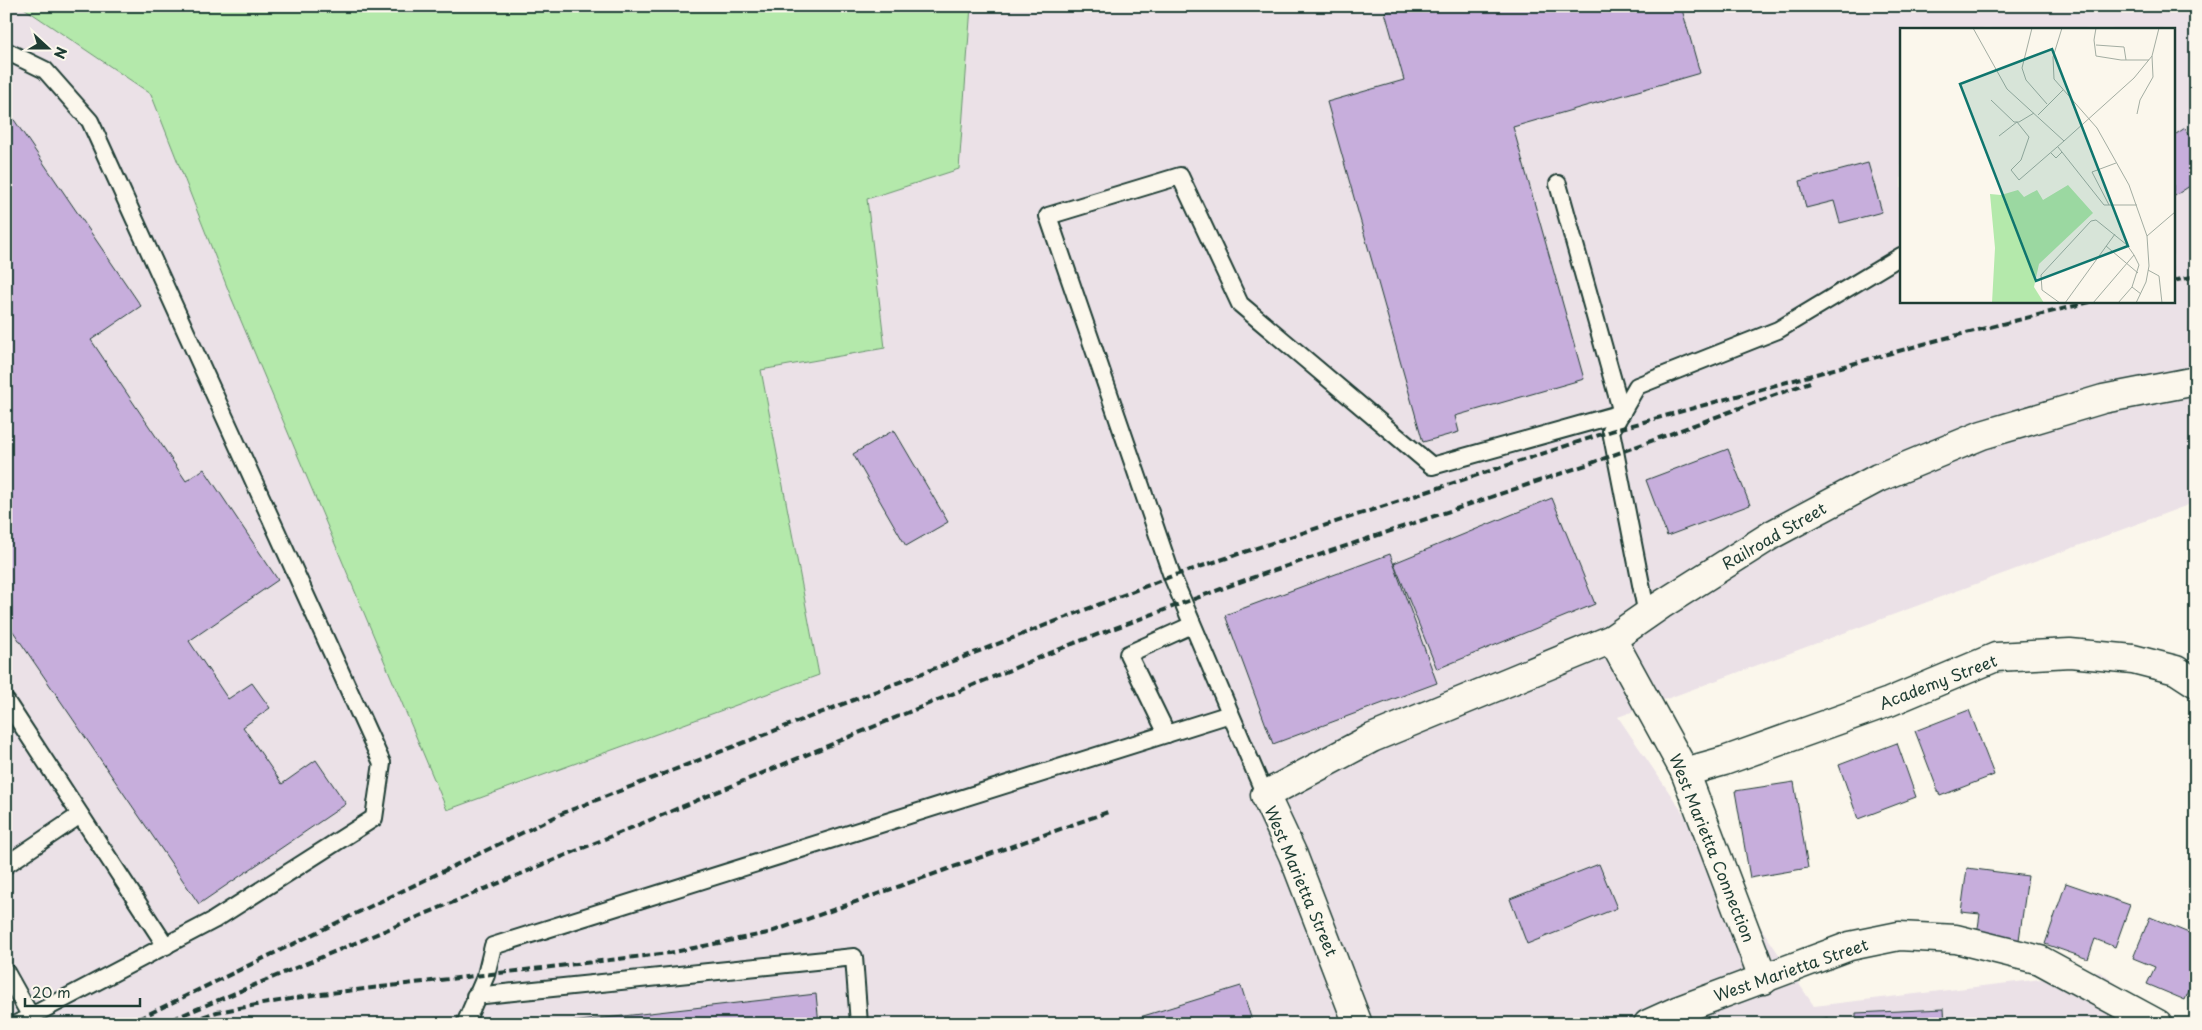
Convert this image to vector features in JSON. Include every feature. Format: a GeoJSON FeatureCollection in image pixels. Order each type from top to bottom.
{"type":"FeatureCollection","features":[{"type":"Feature","properties":{"kind":"street","name":"Railroad Street"},"geometry":{"type":"LineString","coordinates":[[1372,738],[1612,639],[1773,534],[1878,478],[1982,435],[2103,399],[2196,381]]}},
{"type":"Feature","properties":{"kind":"street","name":"West Marietta Connection"},"geometry":{"type":"LineString","coordinates":[[1612,639],[1685,772],[1764,980]]}},
{"type":"Feature","properties":{"kind":"street","name":"Academy Street"},"geometry":{"type":"LineString","coordinates":[[1685,772],[1889,702],[1996,657],[2070,653],[2133,659],[2176,670],[2196,682]]}},
{"type":"Feature","properties":{"kind":"street","name":"West Marietta Street"},"geometry":{"type":"LineString","coordinates":[[1358,1024],[1293,854],[1265,795],[1372,738]]}},
{"type":"Feature","properties":{"kind":"street","name":"West Marietta Street"},"geometry":{"type":"LineString","coordinates":[[1648,1024],[1679,1010],[1764,980],[1850,946],[1899,936],[1956,939],[2040,960],[2158,1024]]}},
{"type":"Feature","properties":{"kind":"lane"},"geometry":{"type":"LineString","coordinates":[[6,51],[45,70],[90,121],[382,763],[374,818],[214,920],[16,1024]]}},
{"type":"Feature","properties":{"kind":"lane"},"geometry":{"type":"LineString","coordinates":[[1265,795],[1172,576],[1048,216],[1180,176],[1240,304],[1432,466],[1622,413]]}},
{"type":"Feature","properties":{"kind":"lane"},"geometry":{"type":"LineString","coordinates":[[1558,184],[1622,413]]}},
{"type":"Feature","properties":{"kind":"lane"},"geometry":{"type":"LineString","coordinates":[[1647,615],[1611,431],[1637,386],[1778,330],[1900,257]]}},
{"type":"Feature","properties":{"kind":"lane"},"geometry":{"type":"LineString","coordinates":[[1167,734],[1128,654],[1192,625]]}},
{"type":"Feature","properties":{"kind":"lane"},"geometry":{"type":"LineString","coordinates":[[6,701],[166,946]]}},
{"type":"Feature","properties":{"kind":"lane"},"geometry":{"type":"LineString","coordinates":[[465,1024],[475,996],[486,975],[493,946],[1230,714]]}},
{"type":"Feature","properties":{"kind":"lane"},"geometry":{"type":"LineString","coordinates":[[6,865],[80,815]]}},
{"type":"Feature","properties":{"kind":"lane"},"geometry":{"type":"LineString","coordinates":[[475,996],[854,957],[859,1024]]}},
{"type":"Feature","properties":{"kind":"lane"},"geometry":{"type":"LineString","coordinates":[[6,972],[30,1015]]}},
{"type":"Feature","properties":{"kind":"shaded area"},"geometry":{"type":"Polygon","coordinates":[[[6,6],[21,6],[151,94],[231,297],[447,810],[819,675],[761,370],[885,348],[867,199],[959,169],[971,6],[2196,6],[2196,502],[1618,717],[1814,1006],[2100,972],[2171,1024],[6,1024],[6,6]]]}},
{"type":"Feature","properties":{"kind":"green space"},"geometry":{"type":"Polygon","coordinates":[[[21,6],[971,6],[959,169],[867,199],[885,348],[761,370],[819,675],[447,810],[231,297],[151,94],[21,6]]]}},
{"type":"Feature","properties":{"kind":"building"},"geometry":{"type":"Polygon","coordinates":[[[1405,6],[1681,6],[1700,73],[1513,127],[1584,379],[1455,416],[1459,432],[1423,442],[1327,102],[1404,80],[1385,12],[1405,6]]]}},
{"type":"Feature","properties":{"kind":"building"},"geometry":{"type":"Polygon","coordinates":[[[6,108],[141,306],[91,340],[186,481],[204,469],[278,580],[189,641],[228,699],[252,683],[270,708],[243,727],[282,784],[316,760],[346,804],[199,904],[6,621],[6,108]]]}},
{"type":"Feature","properties":{"kind":"building"},"geometry":{"type":"Polygon","coordinates":[[[2185,128],[2196,145],[2196,182],[2174,196],[2174,135],[2185,128]]]}},
{"type":"Feature","properties":{"kind":"building"},"geometry":{"type":"Polygon","coordinates":[[[1868,163],[1882,212],[1840,223],[1834,201],[1806,208],[1800,181],[1868,163]]]}},
{"type":"Feature","properties":{"kind":"building"},"geometry":{"type":"Polygon","coordinates":[[[894,430],[948,522],[906,546],[853,454],[894,430]]]}},
{"type":"Feature","properties":{"kind":"building"},"geometry":{"type":"Polygon","coordinates":[[[1728,449],[1750,505],[1667,536],[1646,480],[1728,449]]]}},
{"type":"Feature","properties":{"kind":"building"},"geometry":{"type":"Polygon","coordinates":[[[1552,498],[1595,604],[1437,669],[1394,563],[1552,498]]]}},
{"type":"Feature","properties":{"kind":"building"},"geometry":{"type":"Polygon","coordinates":[[[1390,554],[1437,683],[1273,744],[1225,615],[1390,554]]]}},
{"type":"Feature","properties":{"kind":"building"},"geometry":{"type":"Polygon","coordinates":[[[1969,710],[1994,775],[1940,796],[1915,731],[1969,710]]]}},
{"type":"Feature","properties":{"kind":"building"},"geometry":{"type":"Polygon","coordinates":[[[1897,743],[1916,797],[1858,819],[1839,765],[1897,743]]]}},
{"type":"Feature","properties":{"kind":"building"},"geometry":{"type":"Polygon","coordinates":[[[1794,782],[1808,868],[1750,878],[1735,791],[1794,782]]]}},
{"type":"Feature","properties":{"kind":"building"},"geometry":{"type":"Polygon","coordinates":[[[1599,864],[1617,908],[1527,944],[1510,899],[1599,864]]]}},
{"type":"Feature","properties":{"kind":"building"},"geometry":{"type":"Polygon","coordinates":[[[1967,868],[2028,876],[2019,940],[1977,935],[1980,914],[1961,912],[1967,868]]]}},
{"type":"Feature","properties":{"kind":"building"},"geometry":{"type":"Polygon","coordinates":[[[2066,883],[2130,905],[2115,947],[2095,939],[2088,959],[2045,944],[2066,883]]]}},
{"type":"Feature","properties":{"kind":"building"},"geometry":{"type":"Polygon","coordinates":[[[2150,917],[2196,936],[2196,974],[2185,1000],[2147,984],[2155,967],[2133,958],[2150,917]]]}},
{"type":"Feature","properties":{"kind":"building"},"geometry":{"type":"Polygon","coordinates":[[[1241,986],[1253,1024],[1142,1024],[1140,1017],[1241,986]]]}},
{"type":"Feature","properties":{"kind":"building"},"geometry":{"type":"Polygon","coordinates":[[[816,994],[819,1024],[562,1024],[562,1023],[816,994]]]}},
{"type":"Feature","properties":{"kind":"building"},"geometry":{"type":"Polygon","coordinates":[[[1944,1009],[1945,1024],[1856,1024],[1856,1013],[1944,1009]]]}},
{"type":"Feature","properties":{"kind":"building"},"geometry":{"type":"Polygon","coordinates":[[[1828,1017],[1830,1024],[1806,1024],[1828,1017]]]}},
{"type":"Feature","properties":{"kind":"railway"},"geometry":{"type":"LineString","coordinates":[[2174,281],[2196,276]]}},
{"type":"Feature","properties":{"kind":"railway"},"geometry":{"type":"LineString","coordinates":[[128,1024],[563,813],[1172,576],[1611,431],[1938,340],[2090,302]]}},
{"type":"Feature","properties":{"kind":"railway"},"geometry":{"type":"LineString","coordinates":[[161,1024],[1072,644],[1248,579],[1589,464],[1810,382]]}},
{"type":"Feature","properties":{"kind":"railway"},"geometry":{"type":"LineString","coordinates":[[180,1024],[217,1012],[313,995],[669,953],[768,933],[1108,812]]}}]}
